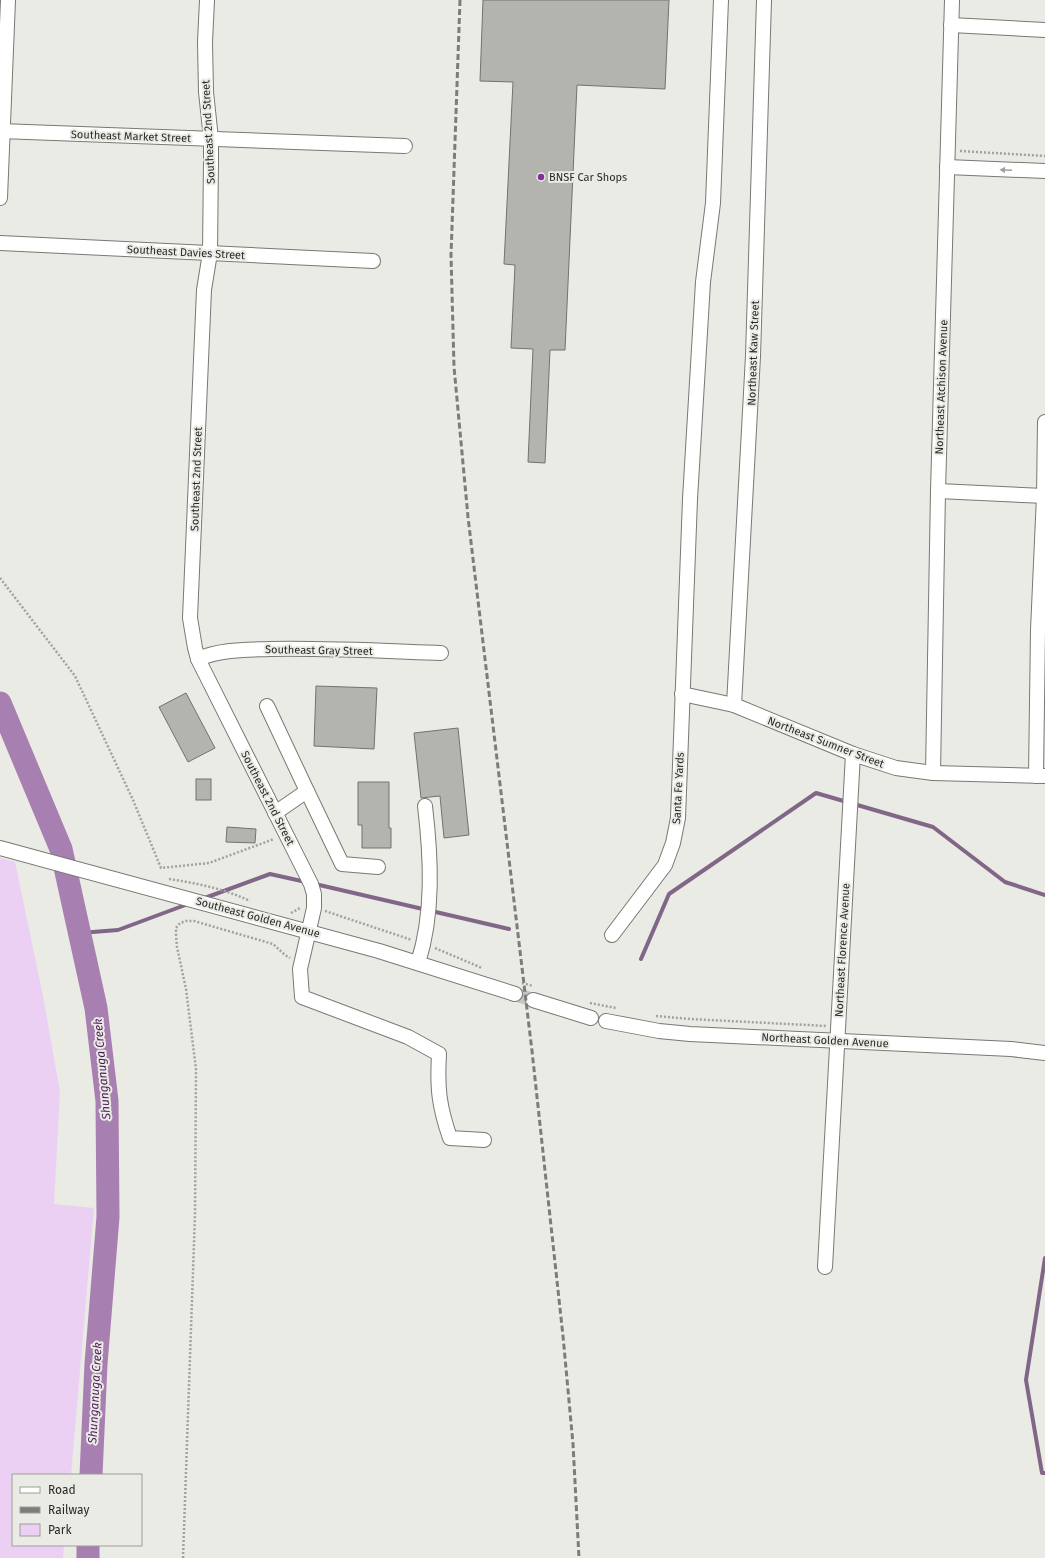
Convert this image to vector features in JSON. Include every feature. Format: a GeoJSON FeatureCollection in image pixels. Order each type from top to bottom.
{"type":"FeatureCollection","features":[{"type":"Feature","properties":{"kind":"street"},"geometry":{"type":"LineString","coordinates":[[0,198],[1,131],[8,0]]}},
{"type":"Feature","properties":{"kind":"street","name":"Southeast 2nd Street"},"geometry":{"type":"LineString","coordinates":[[207,0],[205,42],[206,92],[211,139],[210,253],[204,290],[190,618],[195,648],[198,658],[311,884],[314,894],[314,908],[310,931],[300,969],[302,997],[408,1037],[439,1054],[437,1081],[442,1113],[450,1138],[484,1140]]}},
{"type":"Feature","properties":{"kind":"street","name":"Santa Fe Yards"},"geometry":{"type":"LineString","coordinates":[[612,935],[665,865],[673,843],[678,818],[690,499],[702,290],[713,203],[721,0]]}},
{"type":"Feature","properties":{"kind":"street","name":"Northeast Kaw Street"},"geometry":{"type":"LineString","coordinates":[[734,705],[754,356],[764,0]]}},
{"type":"Feature","properties":{"kind":"street","name":"Northeast Atchison Avenue"},"geometry":{"type":"LineString","coordinates":[[933,773],[938,491],[952,0]]}},
{"type":"Feature","properties":{"kind":"street"},"geometry":{"type":"LineString","coordinates":[[951,25],[1045,30]]}},
{"type":"Feature","properties":{"kind":"street","name":"Southeast Market Street"},"geometry":{"type":"LineString","coordinates":[[1,131],[405,146]]}},
{"type":"Feature","properties":{"kind":"street"},"geometry":{"type":"LineString","coordinates":[[947,167],[1045,171]]}},
{"type":"Feature","properties":{"kind":"street","name":"Southeast Davies Street"},"geometry":{"type":"LineString","coordinates":[[0,243],[373,261]]}},
{"type":"Feature","properties":{"kind":"street"},"geometry":{"type":"LineString","coordinates":[[1040,776],[1045,422]]}},
{"type":"Feature","properties":{"kind":"street"},"geometry":{"type":"LineString","coordinates":[[938,491],[1044,496]]}},
{"type":"Feature","properties":{"kind":"street","name":"Southeast Gray Street"},"geometry":{"type":"LineString","coordinates":[[198,658],[210,653],[218,652],[285,649],[441,653]]}},
{"type":"Feature","properties":{"kind":"street","name":"Northeast Sumner Street"},"geometry":{"type":"LineString","coordinates":[[682,694],[734,705],[853,754],[896,768],[933,773],[1040,776]]}},
{"type":"Feature","properties":{"kind":"street"},"geometry":{"type":"LineString","coordinates":[[267,706],[342,864],[378,867]]}},
{"type":"Feature","properties":{"kind":"street","name":"Northeast Florence Avenue"},"geometry":{"type":"LineString","coordinates":[[825,1267],[853,754]]}},
{"type":"Feature","properties":{"kind":"street"},"geometry":{"type":"LineString","coordinates":[[275,813],[307,791]]}},
{"type":"Feature","properties":{"kind":"street"},"geometry":{"type":"LineString","coordinates":[[418,963],[424,945],[428,906],[429,842],[425,806]]}},
{"type":"Feature","properties":{"kind":"street","name":"Southeast Golden Avenue"},"geometry":{"type":"LineString","coordinates":[[0,848],[161,884],[418,963],[516,988]]}},
{"type":"Feature","properties":{"kind":"street"},"geometry":{"type":"LineString","coordinates":[[536,994],[592,1018]]}},
{"type":"Feature","properties":{"kind":"street","name":"Northeast Golden Avenue"},"geometry":{"type":"LineString","coordinates":[[606,1021],[644,1029],[682,1033],[1011,1049],[1045,1053]]}},
{"type":"Feature","properties":{"kind":"path"},"geometry":{"type":"LineString","coordinates":[[948,150],[1045,156]]}},
{"type":"Feature","properties":{"kind":"path"},"geometry":{"type":"LineString","coordinates":[[0,578],[75,676],[133,800],[161,868],[209,863],[272,841],[285,833]]}},
{"type":"Feature","properties":{"kind":"path"},"geometry":{"type":"LineString","coordinates":[[161,884],[191,882],[240,897],[255,904]]}},
{"type":"Feature","properties":{"kind":"path"},"geometry":{"type":"LineString","coordinates":[[286,913],[293,913],[302,905],[314,908],[444,951],[483,969]]}},
{"type":"Feature","properties":{"kind":"path"},"geometry":{"type":"LineString","coordinates":[[183,1558],[195,1214],[196,1069],[186,989],[177,947],[176,928],[180,923],[194,921],[261,939],[273,944],[285,955],[302,964]]}},
{"type":"Feature","properties":{"kind":"path"},"geometry":{"type":"LineString","coordinates":[[516,988],[536,994]]}},
{"type":"Feature","properties":{"kind":"path"},"geometry":{"type":"LineString","coordinates":[[588,1002],[619,1009]]}},
{"type":"Feature","properties":{"kind":"path"},"geometry":{"type":"LineString","coordinates":[[650,1015],[690,1019],[838,1026]]}},
{"type":"Feature","properties":{"kind":"green space"},"geometry":{"type":"Polygon","coordinates":[[[0,858],[15,862],[43,996],[60,1092],[54,1204],[94,1208],[71,1474],[12,1474],[12,1546],[64,1546],[63,1558],[0,1558],[0,858]]]}},
{"type":"Feature","properties":{"kind":"building","name":"BNSF Car Shops"},"geometry":{"type":"Polygon","coordinates":[[[483,0],[669,0],[665,89],[577,85],[565,350],[550,350],[545,463],[528,462],[533,349],[511,348],[515,265],[504,264],[513,82],[480,81],[483,0]]]}},
{"type":"Feature","properties":{"kind":"building"},"geometry":{"type":"Polygon","coordinates":[[[316,686],[377,688],[374,749],[314,746],[316,686]]]}},
{"type":"Feature","properties":{"kind":"building"},"geometry":{"type":"Polygon","coordinates":[[[186,693],[215,748],[188,762],[159,707],[186,693]]]}},
{"type":"Feature","properties":{"kind":"building"},"geometry":{"type":"Polygon","coordinates":[[[458,728],[469,835],[444,838],[440,796],[421,798],[414,733],[458,728]]]}},
{"type":"Feature","properties":{"kind":"building"},"geometry":{"type":"Polygon","coordinates":[[[196,779],[211,779],[211,800],[196,800],[196,779]]]}},
{"type":"Feature","properties":{"kind":"building"},"geometry":{"type":"Polygon","coordinates":[[[358,782],[389,782],[389,828],[391,828],[391,848],[362,848],[362,825],[358,825],[358,782]]]}},
{"type":"Feature","properties":{"kind":"building"},"geometry":{"type":"Polygon","coordinates":[[[227,827],[256,829],[255,843],[226,842],[227,827]]]}},
{"type":"Feature","properties":{"kind":"waterway","name":"Shunganuga Creek"},"geometry":{"type":"LineString","coordinates":[[0,703],[61,849],[96,1008],[107,1101],[108,1217],[96,1364],[91,1474]]}},
{"type":"Feature","properties":{"kind":"waterway"},"geometry":{"type":"LineString","coordinates":[[641,959],[669,894],[816,793],[933,827],[1005,882],[1045,895]]}},
{"type":"Feature","properties":{"kind":"waterway"},"geometry":{"type":"LineString","coordinates":[[202,899],[270,874],[306,882]]}},
{"type":"Feature","properties":{"kind":"waterway"},"geometry":{"type":"LineString","coordinates":[[315,884],[509,929]]}},
{"type":"Feature","properties":{"kind":"waterway"},"geometry":{"type":"LineString","coordinates":[[80,933],[118,930],[188,904]]}},
{"type":"Feature","properties":{"kind":"waterway"},"geometry":{"type":"LineString","coordinates":[[1045,1258],[1026,1380],[1042,1473],[1045,1473]]}},
{"type":"Feature","properties":{"kind":"waterway","name":"Shunganuga Creek"},"geometry":{"type":"LineString","coordinates":[[88,1546],[88,1558]]}},
{"type":"Feature","properties":{"kind":"tunnel"},"geometry":{"type":"LineString","coordinates":[[515,994],[533,1000]]}},
{"type":"Feature","properties":{"kind":"railway"},"geometry":{"type":"LineString","coordinates":[[460,0],[451,255],[454,367],[468,517],[532,1051],[563,1336],[573,1444],[579,1558]]}},
{"type":"Feature","properties":{"kind":"place","name":"BNSF Car Shops"},"geometry":{"type":"Point","coordinates":[541,177]}}]}
